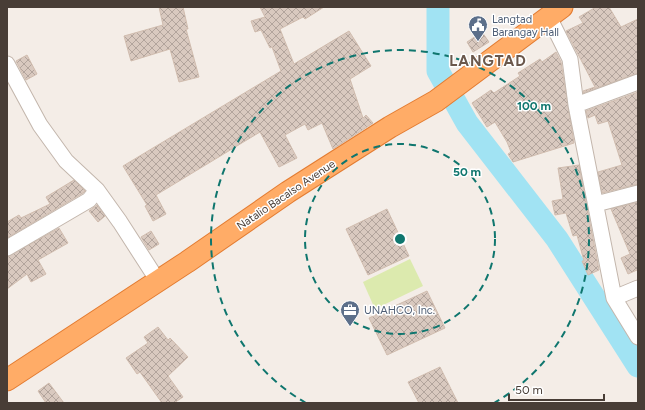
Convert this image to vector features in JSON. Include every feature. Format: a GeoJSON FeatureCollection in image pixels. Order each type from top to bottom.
{"type":"FeatureCollection","features":[{"type":"Feature","properties":{"kind":"highway","name":"Natalio Bacalso Avenue"},"geometry":{"type":"LineString","coordinates":[[7,380],[158,281],[288,192],[390,127],[436,101],[555,12]]}},
{"type":"Feature","properties":{"kind":"street"},"geometry":{"type":"LineString","coordinates":[[555,12],[570,59],[576,105],[614,298],[638,338]]}},
{"type":"Feature","properties":{"kind":"street"},"geometry":{"type":"LineString","coordinates":[[7,64],[40,125],[66,161],[97,190],[120,222],[158,281]]}},
{"type":"Feature","properties":{"kind":"street"},"geometry":{"type":"LineString","coordinates":[[576,105],[638,82]]}},
{"type":"Feature","properties":{"kind":"street"},"geometry":{"type":"LineString","coordinates":[[7,248],[89,200],[97,190]]}},
{"type":"Feature","properties":{"kind":"street"},"geometry":{"type":"LineString","coordinates":[[596,204],[638,193]]}},
{"type":"Feature","properties":{"kind":"street"},"geometry":{"type":"LineString","coordinates":[[614,298],[638,288]]}},
{"type":"Feature","properties":{"kind":"green space"},"geometry":{"type":"Polygon","coordinates":[[[410,259],[423,286],[375,309],[363,282],[410,259]]]}},
{"type":"Feature","properties":{"kind":"building"},"geometry":{"type":"Polygon","coordinates":[[[159,7],[183,7],[188,29],[186,29],[199,77],[179,82],[170,49],[131,61],[124,36],[163,25],[159,7]]]}},
{"type":"Feature","properties":{"kind":"building"},"geometry":{"type":"Polygon","coordinates":[[[260,7],[324,7],[305,19],[303,17],[280,29],[294,64],[349,31],[371,66],[350,79],[363,118],[366,115],[373,123],[333,149],[322,123],[308,130],[305,124],[285,135],[297,158],[279,167],[260,132],[156,195],[166,214],[153,221],[145,206],[147,205],[123,166],[281,71],[272,47],[270,48],[261,30],[255,32],[251,21],[265,17],[260,7]]]}},
{"type":"Feature","properties":{"kind":"building"},"geometry":{"type":"Polygon","coordinates":[[[596,7],[609,7],[621,27],[638,19],[638,73],[583,93],[583,91],[595,87],[566,31],[583,23],[579,17],[596,7]]]}},
{"type":"Feature","properties":{"kind":"building","name":"Langtad Barangay Hall"},"geometry":{"type":"Polygon","coordinates":[[[482,32],[489,42],[473,52],[467,42],[482,32]]]}},
{"type":"Feature","properties":{"kind":"building"},"geometry":{"type":"Polygon","coordinates":[[[556,52],[561,62],[574,143],[513,162],[508,154],[511,152],[507,142],[495,122],[487,127],[472,103],[491,90],[494,93],[520,76],[518,73],[540,59],[542,62],[556,52]]]}},
{"type":"Feature","properties":{"kind":"building"},"geometry":{"type":"Polygon","coordinates":[[[27,55],[37,74],[26,80],[16,61],[27,55]]]}},
{"type":"Feature","properties":{"kind":"building"},"geometry":{"type":"Polygon","coordinates":[[[638,92],[638,184],[602,193],[598,172],[622,165],[608,121],[598,124],[595,115],[588,118],[586,111],[638,92]]]}},
{"type":"Feature","properties":{"kind":"building"},"geometry":{"type":"Polygon","coordinates":[[[579,165],[599,270],[588,275],[582,261],[584,261],[577,235],[573,236],[566,213],[555,215],[552,201],[563,199],[558,168],[579,165]]]}},
{"type":"Feature","properties":{"kind":"building"},"geometry":{"type":"Polygon","coordinates":[[[74,180],[85,191],[83,193],[7,238],[7,222],[19,215],[21,218],[50,204],[46,197],[74,180]]]}},
{"type":"Feature","properties":{"kind":"building"},"geometry":{"type":"Polygon","coordinates":[[[638,202],[638,273],[637,270],[628,274],[621,258],[630,254],[611,209],[638,202]]]}},
{"type":"Feature","properties":{"kind":"building"},"geometry":{"type":"Polygon","coordinates":[[[97,205],[105,216],[98,222],[89,211],[97,205]]]}},
{"type":"Feature","properties":{"kind":"building"},"geometry":{"type":"Polygon","coordinates":[[[387,209],[409,256],[368,275],[346,229],[387,209]]]}},
{"type":"Feature","properties":{"kind":"building"},"geometry":{"type":"Polygon","coordinates":[[[59,228],[68,243],[38,260],[46,274],[31,282],[27,274],[7,289],[7,257],[59,228]]]}},
{"type":"Feature","properties":{"kind":"building"},"geometry":{"type":"Polygon","coordinates":[[[151,231],[159,244],[149,250],[141,237],[151,231]]]}},
{"type":"Feature","properties":{"kind":"building"},"geometry":{"type":"Polygon","coordinates":[[[427,291],[445,328],[387,355],[369,318],[427,291]]]}},
{"type":"Feature","properties":{"kind":"building"},"geometry":{"type":"Polygon","coordinates":[[[158,327],[168,340],[170,338],[188,357],[168,376],[183,397],[174,403],[162,403],[140,372],[137,374],[126,358],[148,343],[144,337],[158,327]]]}},
{"type":"Feature","properties":{"kind":"building"},"geometry":{"type":"Polygon","coordinates":[[[440,367],[458,403],[419,403],[408,382],[440,367]]]}},
{"type":"Feature","properties":{"kind":"building"},"geometry":{"type":"Polygon","coordinates":[[[49,383],[64,403],[46,403],[38,391],[49,383]]]}},
{"type":"Feature","properties":{"kind":"waterway"},"geometry":{"type":"LineString","coordinates":[[438,7],[438,71],[467,123],[557,239],[638,366]]}},
{"type":"Feature","properties":{"kind":"place","name":"Langtad Barangay Hall"},"geometry":{"type":"Point","coordinates":[478,42]}},
{"type":"Feature","properties":{"kind":"place","name":"UNAHCO, Inc."},"geometry":{"type":"Point","coordinates":[350,327]}},
{"type":"Feature","properties":{"kind":"district","name":"LANGTAD"},"geometry":{"type":"Point","coordinates":[488,61]}}]}
